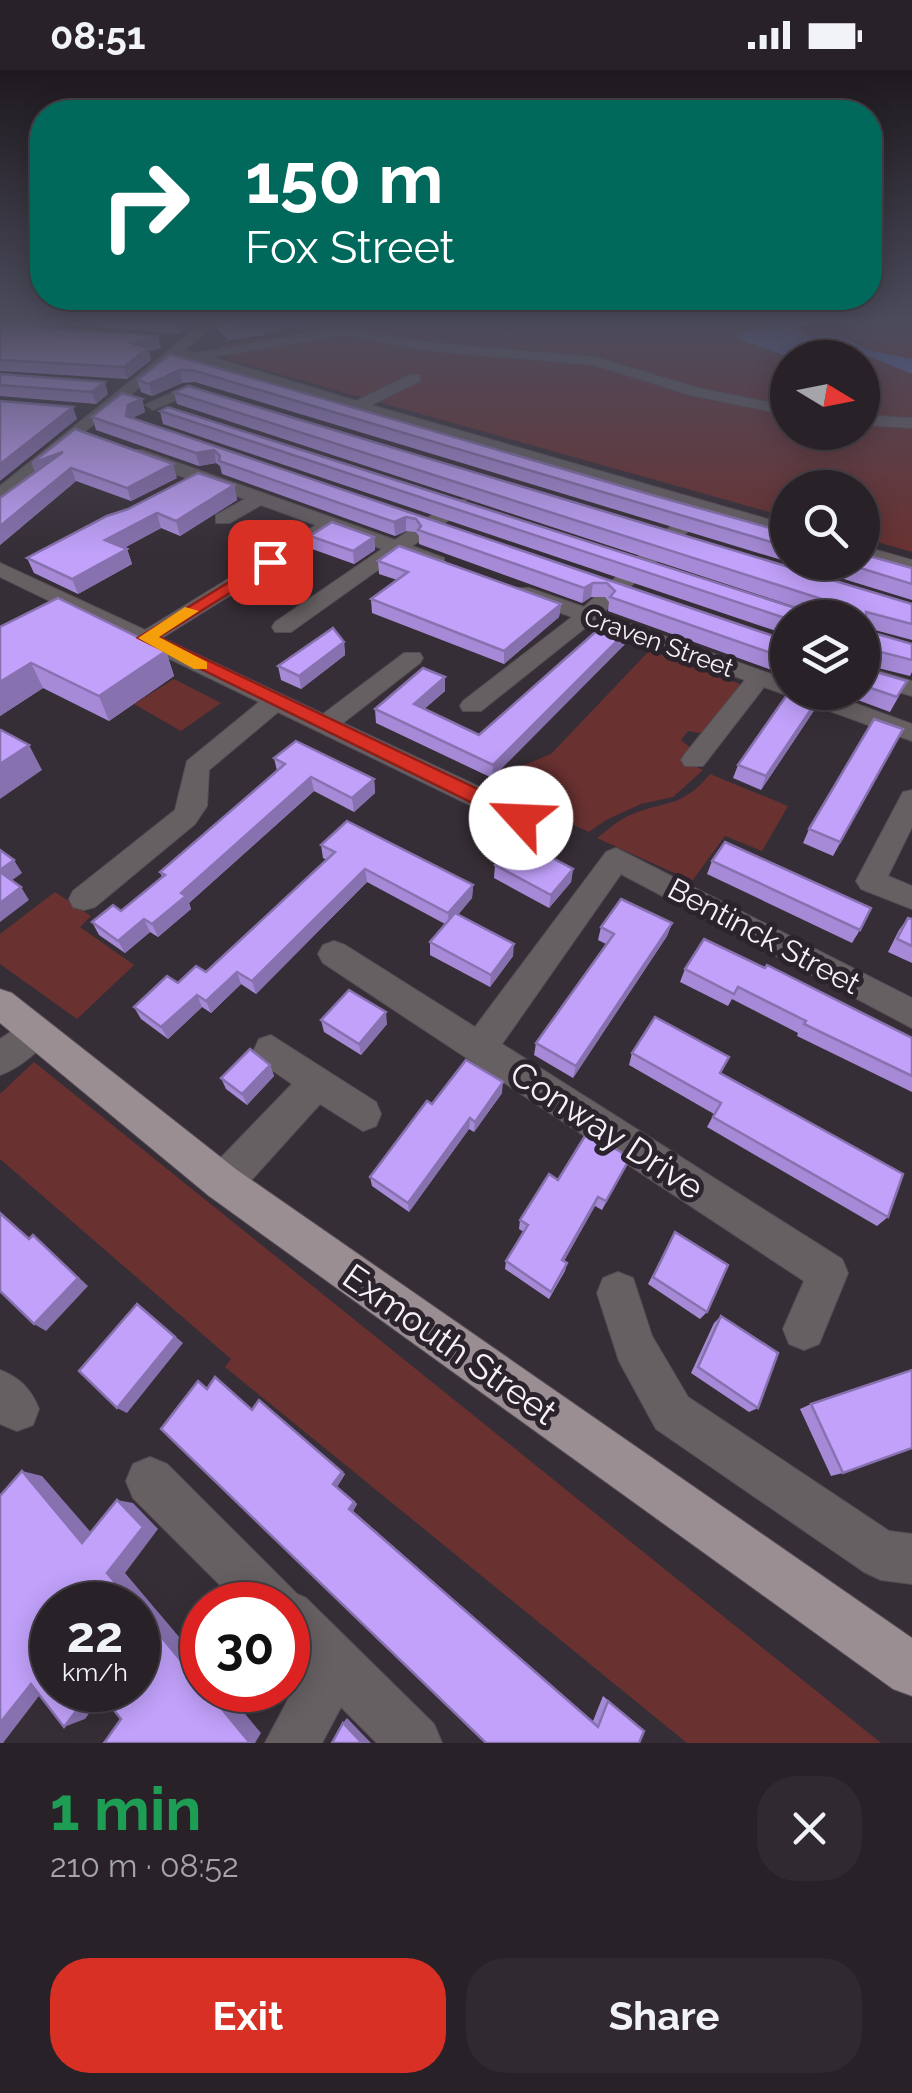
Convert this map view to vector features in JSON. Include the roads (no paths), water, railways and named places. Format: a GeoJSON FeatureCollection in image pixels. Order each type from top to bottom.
{"type":"FeatureCollection","features":[{"type":"Feature","properties":{"kind":"main road","name":"Exmouth Street"},"geometry":{"type":"LineString","coordinates":[[0,1003],[223,1184],[912,1670]]}},
{"type":"Feature","properties":{"kind":"street"},"geometry":{"type":"LineString","coordinates":[[0,496],[116,399]]}},
{"type":"Feature","properties":{"kind":"street"},"geometry":{"type":"LineString","coordinates":[[145,399],[169,410]]}},
{"type":"Feature","properties":{"kind":"street"},"geometry":{"type":"LineString","coordinates":[[139,424],[169,410],[180,399]]}},
{"type":"Feature","properties":{"kind":"street"},"geometry":{"type":"LineString","coordinates":[[338,399],[770,526]]}},
{"type":"Feature","properties":{"kind":"street"},"geometry":{"type":"LineString","coordinates":[[358,406],[372,399]]}},
{"type":"Feature","properties":{"kind":"street"},"geometry":{"type":"LineString","coordinates":[[730,399],[770,407]]}},
{"type":"Feature","properties":{"kind":"street"},"geometry":{"type":"LineString","coordinates":[[83,411],[103,412]]}},
{"type":"Feature","properties":{"kind":"street"},"geometry":{"type":"LineString","coordinates":[[880,421],[912,423]]}},
{"type":"Feature","properties":{"kind":"street"},"geometry":{"type":"LineString","coordinates":[[79,433],[209,472],[261,498],[449,566]]}},
{"type":"Feature","properties":{"kind":"street"},"geometry":{"type":"LineString","coordinates":[[6,465],[34,468]]}},
{"type":"Feature","properties":{"kind":"street"},"geometry":{"type":"LineString","coordinates":[[170,493],[209,472]]}},
{"type":"Feature","properties":{"kind":"street"},"geometry":{"type":"LineString","coordinates":[[223,518],[261,498]]}},
{"type":"Feature","properties":{"kind":"street"},"geometry":{"type":"LineString","coordinates":[[284,627],[431,526],[451,501],[483,512]]}},
{"type":"Feature","properties":{"kind":"street"},"geometry":{"type":"LineString","coordinates":[[472,706],[587,616],[702,507]]}},
{"type":"Feature","properties":{"kind":"street"},"geometry":{"type":"LineString","coordinates":[[147,638],[332,524]]}},
{"type":"Feature","properties":{"kind":"street"},"geometry":{"type":"LineString","coordinates":[[5,571],[39,557]]}},
{"type":"Feature","properties":{"kind":"street"},"geometry":{"type":"LineString","coordinates":[[880,557],[912,566]]}},
{"type":"Feature","properties":{"kind":"street"},"geometry":{"type":"LineString","coordinates":[[5,571],[521,818]]}},
{"type":"Feature","properties":{"kind":"street","name":"Craven Street"},"geometry":{"type":"LineString","coordinates":[[501,584],[770,682]]}},
{"type":"Feature","properties":{"kind":"street"},"geometry":{"type":"LineString","coordinates":[[45,622],[76,606]]}},
{"type":"Feature","properties":{"kind":"street"},"geometry":{"type":"LineString","coordinates":[[324,725],[412,658]]}},
{"type":"Feature","properties":{"kind":"street"},"geometry":{"type":"LineString","coordinates":[[694,760],[759,678]]}},
{"type":"Feature","properties":{"kind":"street"},"geometry":{"type":"LineString","coordinates":[[849,710],[901,729],[912,690],[880,679]]}},
{"type":"Feature","properties":{"kind":"street"},"geometry":{"type":"LineString","coordinates":[[84,899],[185,817],[193,806],[196,767],[276,701]]}},
{"type":"Feature","properties":{"kind":"street"},"geometry":{"type":"LineString","coordinates":[[912,799],[871,882],[912,898]]}},
{"type":"Feature","properties":{"kind":"street","name":"Bentinck Street"},"geometry":{"type":"LineString","coordinates":[[480,1048],[616,859],[912,1014]]}},
{"type":"Feature","properties":{"kind":"street","name":"Conway Drive"},"geometry":{"type":"LineString","coordinates":[[334,954],[828,1273],[804,1329]]}},
{"type":"Feature","properties":{"kind":"street"},"geometry":{"type":"LineString","coordinates":[[0,1060],[35,1032]]}},
{"type":"Feature","properties":{"kind":"street"},"geometry":{"type":"LineString","coordinates":[[272,1050],[363,1114]]}},
{"type":"Feature","properties":{"kind":"street"},"geometry":{"type":"LineString","coordinates":[[223,1184],[317,1082]]}},
{"type":"Feature","properties":{"kind":"street"},"geometry":{"type":"LineString","coordinates":[[618,1293],[634,1346],[672,1413],[881,1555],[912,1559]]}},
{"type":"Feature","properties":{"kind":"street"},"geometry":{"type":"LineString","coordinates":[[150,1482],[252,1582]]}},
{"type":"Feature","properties":{"kind":"street"},"geometry":{"type":"LineString","coordinates":[[310,1638],[415,1743]]}},
{"type":"Feature","properties":{"kind":"street"},"geometry":{"type":"LineString","coordinates":[[292,1743],[336,1664]]}}]}
